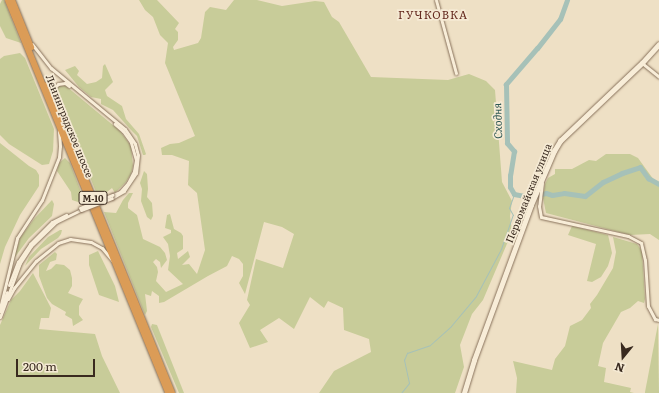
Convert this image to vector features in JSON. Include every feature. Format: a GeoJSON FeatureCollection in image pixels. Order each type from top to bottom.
{"type":"FeatureCollection","features":[{"type":"Feature","properties":{"kind":"highway","name":"Ленинградское шоссе"},"geometry":{"type":"LineString","coordinates":[[8,0],[168,393]]}},
{"type":"Feature","properties":{"kind":"highway","name":"Ленинградское шоссе"},"geometry":{"type":"LineString","coordinates":[[12,0],[172,393]]}},
{"type":"Feature","properties":{"kind":"main road","name":"Первомайская улица"},"geometry":{"type":"LineString","coordinates":[[464,393],[474,360],[554,150],[560,141],[642,63],[659,44]]}},
{"type":"Feature","properties":{"kind":"street"},"geometry":{"type":"LineString","coordinates":[[436,0],[456,73]]}},
{"type":"Feature","properties":{"kind":"street"},"geometry":{"type":"LineString","coordinates":[[0,310],[16,267],[30,244],[52,222],[124,191],[136,173],[138,155],[135,144],[125,129],[51,68],[34,46],[25,31]]}},
{"type":"Feature","properties":{"kind":"street"},"geometry":{"type":"LineString","coordinates":[[642,63],[659,77]]}},
{"type":"Feature","properties":{"kind":"street"},"geometry":{"type":"LineString","coordinates":[[54,102],[54,88],[58,84],[65,83],[123,131],[132,142],[136,160],[134,171],[124,187],[112,197]]}},
{"type":"Feature","properties":{"kind":"street"},"geometry":{"type":"LineString","coordinates":[[0,310],[17,238],[42,200],[59,157],[60,146],[58,125]]}},
{"type":"Feature","properties":{"kind":"street"},"geometry":{"type":"LineString","coordinates":[[540,189],[541,217],[628,236],[641,243],[645,260],[648,306],[655,319],[659,320]]}},
{"type":"Feature","properties":{"kind":"street"},"geometry":{"type":"LineString","coordinates":[[8,299],[11,284],[20,263],[31,246],[56,222],[80,209]]}},
{"type":"Feature","properties":{"kind":"street"},"geometry":{"type":"LineString","coordinates":[[0,317],[8,299],[22,278],[44,253],[64,241],[76,240],[91,242],[102,248],[115,264]]}},
{"type":"Feature","properties":{"kind":"green space"},"geometry":{"type":"Polygon","coordinates":[[[2,0],[4,0],[21,43],[6,38],[0,26],[0,4],[2,0]]]}},
{"type":"Feature","properties":{"kind":"green space"},"geometry":{"type":"Polygon","coordinates":[[[139,0],[157,0],[179,23],[175,29],[178,32],[178,40],[173,47],[174,50],[198,43],[201,38],[205,12],[210,7],[226,10],[234,0],[257,0],[282,6],[315,1],[324,2],[332,17],[339,22],[371,77],[448,80],[469,74],[486,81],[495,90],[502,182],[512,201],[510,216],[512,232],[483,300],[472,314],[460,345],[464,367],[455,393],[319,393],[334,371],[371,352],[369,339],[344,330],[343,308],[328,301],[324,308],[310,297],[294,329],[279,318],[260,330],[268,342],[250,348],[239,323],[250,305],[247,300],[256,259],[283,268],[294,234],[282,227],[264,222],[245,294],[239,283],[243,276],[243,264],[239,259],[232,256],[227,266],[164,302],[159,303],[159,296],[152,291],[151,296],[145,294],[147,311],[145,315],[104,212],[116,213],[123,200],[129,193],[133,193],[128,203],[128,208],[137,215],[143,239],[160,247],[165,253],[167,260],[161,268],[160,262],[156,259],[153,262],[157,267],[158,272],[156,281],[166,292],[183,284],[168,270],[170,256],[168,244],[163,237],[171,233],[171,230],[165,228],[167,215],[170,214],[174,229],[183,236],[183,249],[177,253],[178,259],[188,251],[190,257],[182,265],[189,264],[197,274],[205,250],[197,193],[188,185],[189,161],[172,155],[162,155],[161,148],[170,144],[179,143],[195,136],[165,63],[168,43],[160,35],[153,17],[145,10],[139,0]]]}},
{"type":"Feature","properties":{"kind":"green space"},"geometry":{"type":"Polygon","coordinates":[[[20,53],[25,58],[54,129],[53,151],[49,164],[42,165],[9,144],[0,135],[0,59],[4,56],[20,53]]]}},
{"type":"Feature","properties":{"kind":"green space"},"geometry":{"type":"Polygon","coordinates":[[[105,64],[113,82],[105,90],[107,96],[122,106],[126,119],[139,134],[146,154],[145,155],[143,155],[137,136],[113,110],[101,104],[101,99],[91,97],[79,87],[65,70],[75,66],[79,71],[77,75],[87,84],[96,82],[102,78],[103,66],[105,64]]]}},
{"type":"Feature","properties":{"kind":"green space"},"geometry":{"type":"Polygon","coordinates":[[[61,85],[66,86],[120,131],[131,146],[133,166],[131,174],[126,182],[115,193],[112,188],[107,192],[96,192],[58,97],[55,95],[56,88],[61,85]]]}},
{"type":"Feature","properties":{"kind":"green space"},"geometry":{"type":"Polygon","coordinates":[[[0,143],[36,170],[39,175],[39,186],[20,215],[5,247],[0,264],[0,143]]]}},
{"type":"Feature","properties":{"kind":"green space"},"geometry":{"type":"Polygon","coordinates":[[[606,154],[630,154],[638,158],[659,187],[659,240],[650,234],[630,235],[546,213],[543,198],[545,184],[548,178],[555,174],[555,169],[572,169],[589,160],[596,161],[606,154]]]}},
{"type":"Feature","properties":{"kind":"green space"},"geometry":{"type":"Polygon","coordinates":[[[65,158],[70,163],[83,197],[78,202],[72,200],[71,192],[57,171],[59,163],[65,158]]]}},
{"type":"Feature","properties":{"kind":"green space"},"geometry":{"type":"Polygon","coordinates":[[[144,171],[147,174],[147,197],[152,203],[153,216],[151,220],[147,217],[141,201],[142,189],[140,183],[144,171]]]}},
{"type":"Feature","properties":{"kind":"green space"},"geometry":{"type":"Polygon","coordinates":[[[52,200],[54,204],[52,216],[29,238],[15,257],[12,265],[20,238],[34,219],[52,200]]]}},
{"type":"Feature","properties":{"kind":"green space"},"geometry":{"type":"Polygon","coordinates":[[[572,226],[608,235],[612,253],[608,266],[601,277],[592,282],[587,281],[596,244],[568,235],[572,226]]]}},
{"type":"Feature","properties":{"kind":"green space"},"geometry":{"type":"Polygon","coordinates":[[[62,230],[58,238],[41,249],[25,266],[29,257],[48,237],[62,230]]]}},
{"type":"Feature","properties":{"kind":"green space"},"geometry":{"type":"Polygon","coordinates":[[[613,237],[637,244],[642,251],[645,299],[644,303],[638,301],[630,308],[621,312],[603,343],[598,366],[606,368],[604,382],[631,388],[630,392],[634,393],[516,393],[517,378],[513,361],[552,370],[555,359],[565,346],[570,326],[582,320],[591,308],[590,304],[613,268],[616,252],[613,237]]]}},
{"type":"Feature","properties":{"kind":"green space"},"geometry":{"type":"Polygon","coordinates":[[[98,251],[115,286],[119,302],[99,295],[89,265],[89,255],[98,251]]]}},
{"type":"Feature","properties":{"kind":"green space"},"geometry":{"type":"Polygon","coordinates":[[[55,252],[57,254],[56,260],[50,262],[46,271],[51,269],[56,264],[64,265],[70,270],[72,278],[72,286],[68,293],[83,299],[79,306],[79,315],[83,320],[73,326],[72,319],[65,315],[66,312],[52,304],[47,298],[39,276],[39,265],[55,252]]]}},
{"type":"Feature","properties":{"kind":"green space"},"geometry":{"type":"Polygon","coordinates":[[[33,273],[51,308],[49,318],[41,318],[39,329],[95,334],[102,356],[120,393],[0,393],[0,325],[11,300],[20,291],[33,273]]]}},
{"type":"Feature","properties":{"kind":"green space"},"geometry":{"type":"Polygon","coordinates":[[[152,324],[157,325],[184,393],[179,393],[151,327],[152,324]]]}},
{"type":"Feature","properties":{"kind":"green space"},"geometry":{"type":"Polygon","coordinates":[[[658,324],[659,393],[645,393],[645,392],[658,324]]]}},
{"type":"Feature","properties":{"kind":"waterway","name":"Сходня"},"geometry":{"type":"LineString","coordinates":[[567,0],[560,19],[506,84],[507,143],[514,151],[510,175],[510,187],[514,194],[529,197],[546,193],[552,195],[564,193],[585,196],[603,182],[622,173],[640,167],[648,178],[659,184]]}},
{"type":"Feature","properties":{"kind":"waterway"},"geometry":{"type":"LineString","coordinates":[[401,393],[409,383],[404,360],[407,353],[430,345],[451,326],[476,296],[501,249],[513,215],[509,208],[514,194]]}},
{"type":"Feature","properties":{"kind":"district","name":"ГУЧКОВКА"},"geometry":{"type":"Point","coordinates":[433,14]}}]}
